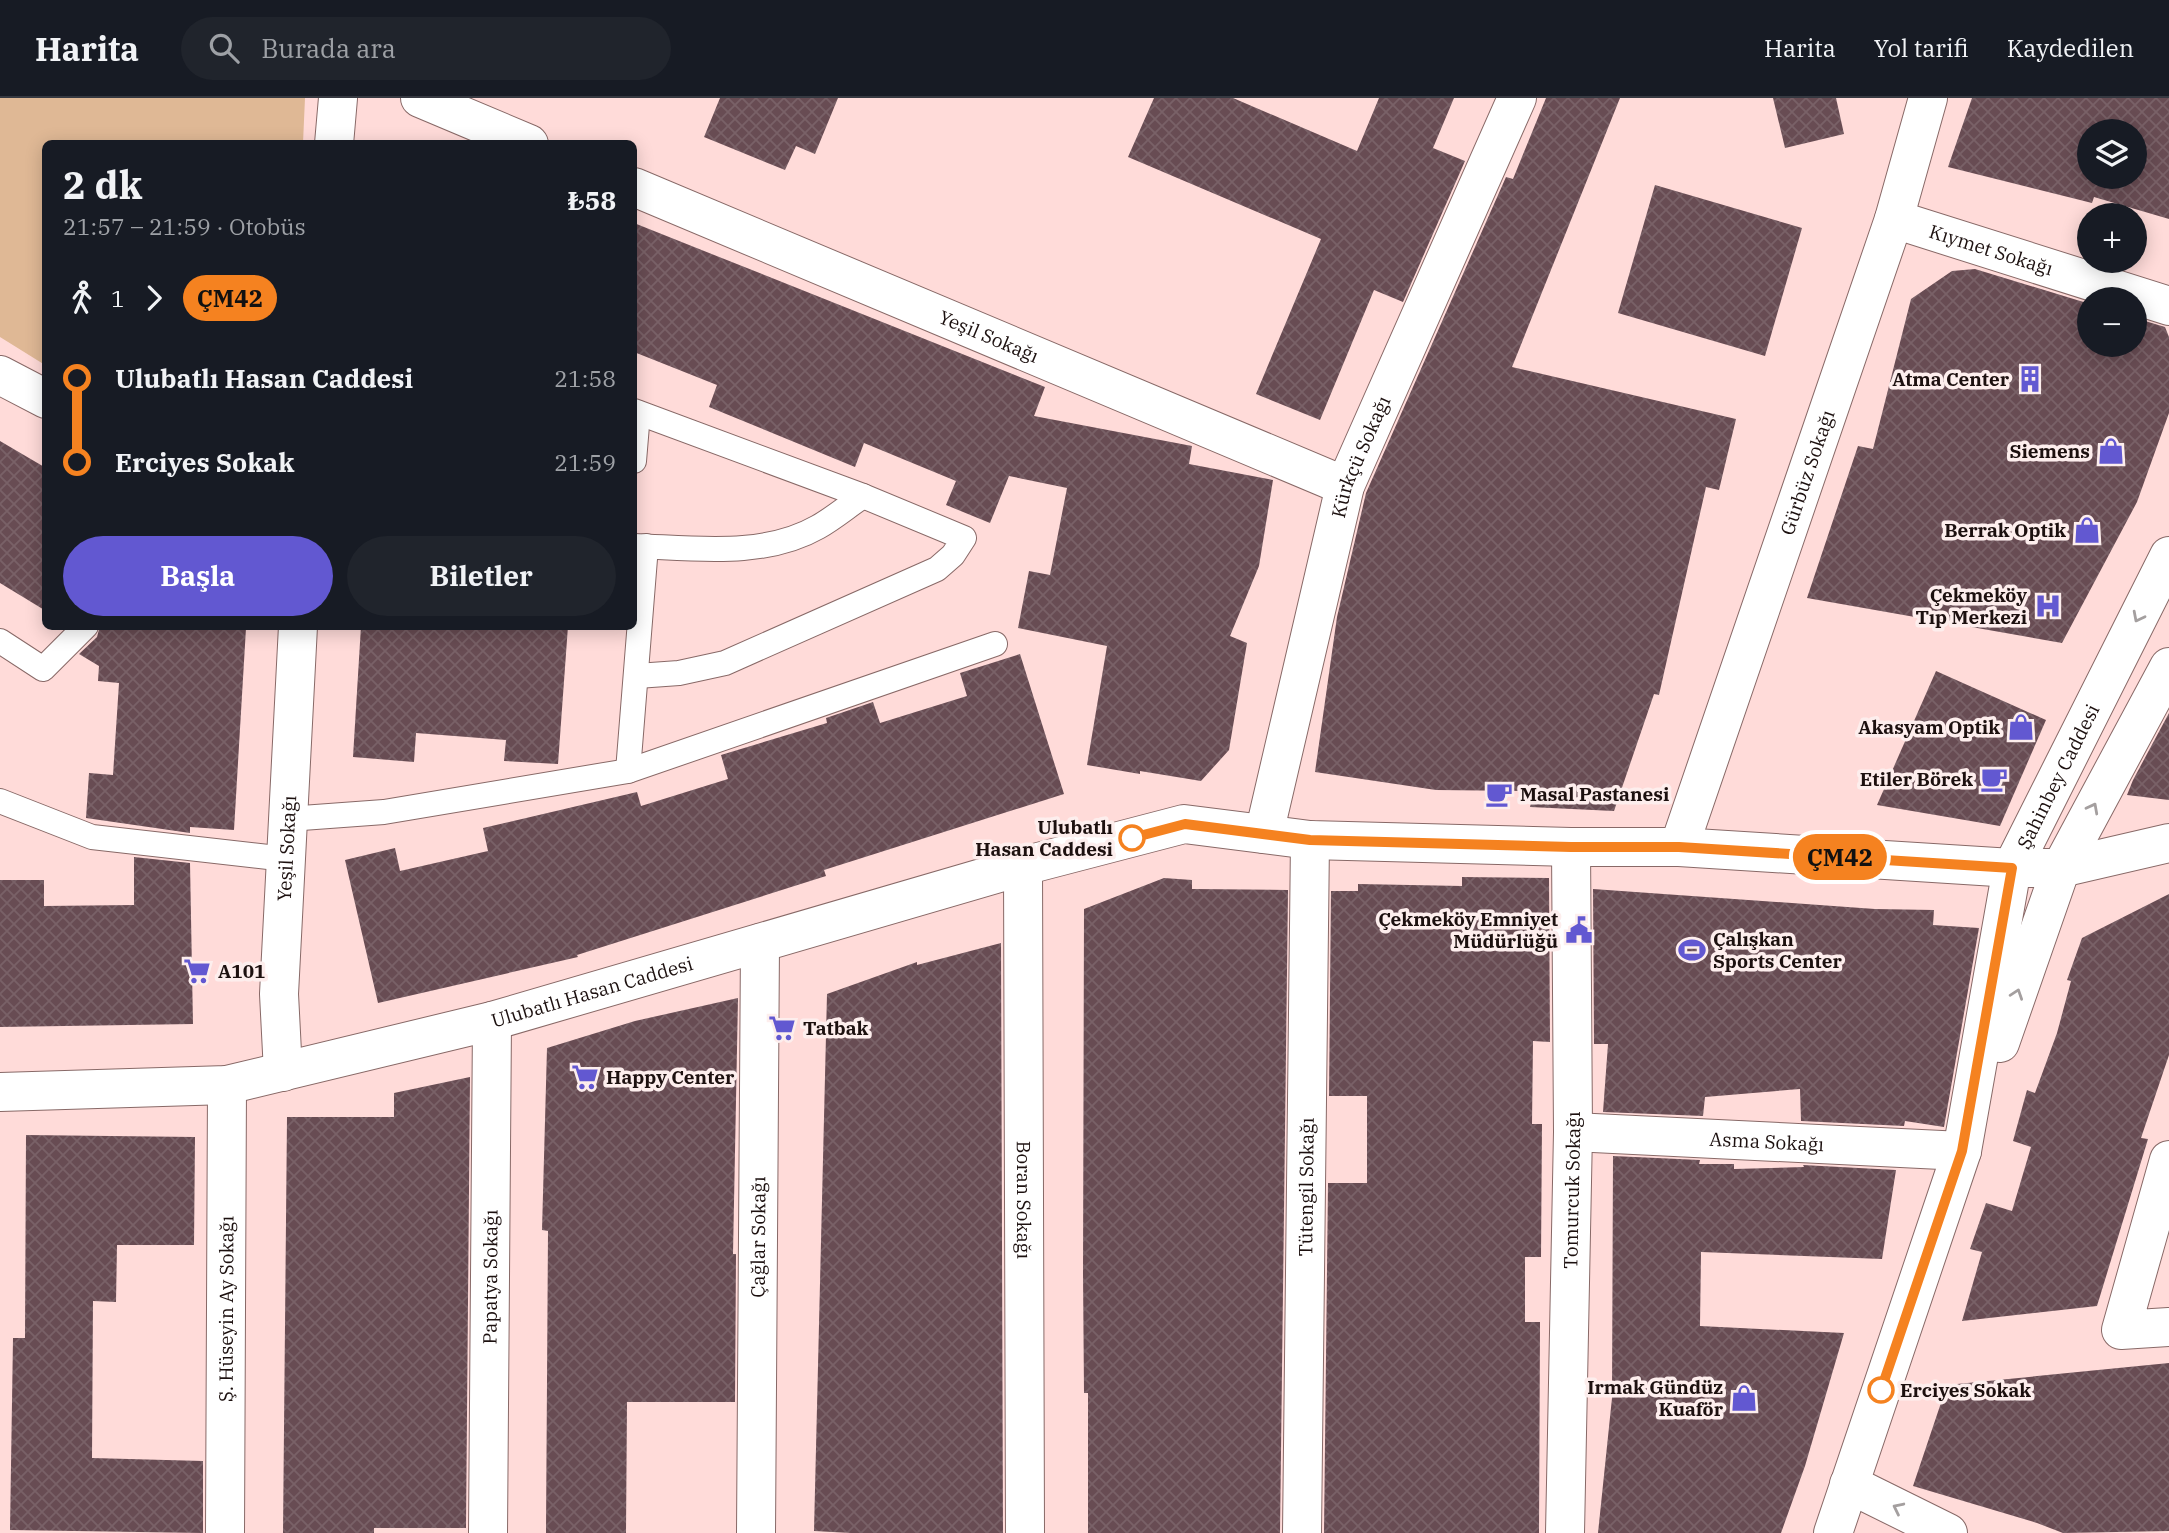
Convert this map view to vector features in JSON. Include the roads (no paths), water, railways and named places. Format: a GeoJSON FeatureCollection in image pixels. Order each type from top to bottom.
{"type":"FeatureCollection","features":[{"type":"Feature","properties":{"kind":"street"},"geometry":{"type":"LineString","coordinates":[[334,140],[338,98]]}},
{"type":"Feature","properties":{"kind":"street"},"geometry":{"type":"LineString","coordinates":[[420,98],[520,140]]}},
{"type":"Feature","properties":{"kind":"street","name":"Kürkçü Sokağı"},"geometry":{"type":"LineString","coordinates":[[1264,834],[1345,486],[1517,98]]}},
{"type":"Feature","properties":{"kind":"street","name":"Gürbüz Sokağı"},"geometry":{"type":"LineString","coordinates":[[1679,847],[1894,219],[1928,98]]}},
{"type":"Feature","properties":{"kind":"street","name":"Yeşil Sokağı"},"geometry":{"type":"LineString","coordinates":[[637,188],[1345,486]]}},
{"type":"Feature","properties":{"kind":"street","name":"Kıymet Sokağı"},"geometry":{"type":"LineString","coordinates":[[1894,219],[2169,306]]}},
{"type":"Feature","properties":{"kind":"street"},"geometry":{"type":"LineString","coordinates":[[0,375],[42,397]]}},
{"type":"Feature","properties":{"kind":"street","name":"Şahinbey Caddesi"},"geometry":{"type":"LineString","coordinates":[[1833,1533],[1962,1151],[2012,868],[2169,556]]}},
{"type":"Feature","properties":{"kind":"street","name":"Yeşil Sokağı"},"geometry":{"type":"LineString","coordinates":[[283,1072],[279,993],[298,630]]}},
{"type":"Feature","properties":{"kind":"street"},"geometry":{"type":"LineString","coordinates":[[1962,1151],[2061,868],[2169,667]]}},
{"type":"Feature","properties":{"kind":"street","name":"Ulubatlı Hasan Caddesi"},"geometry":{"type":"LineString","coordinates":[[0,1092],[227,1085],[492,1021],[1023,866],[1185,824],[1310,840],[1679,847],[2012,868],[2061,868],[2169,843]]}},
{"type":"Feature","properties":{"kind":"street","name":"Tütengil Sokağı"},"geometry":{"type":"LineString","coordinates":[[1302,1533],[1310,840]]}},
{"type":"Feature","properties":{"kind":"street","name":"Tomurcuk Sokağı"},"geometry":{"type":"LineString","coordinates":[[1565,1533],[1573,1132],[1571,847]]}},
{"type":"Feature","properties":{"kind":"street","name":"Boran Sokağı"},"geometry":{"type":"LineString","coordinates":[[1023,866],[1025,1533]]}},
{"type":"Feature","properties":{"kind":"street","name":"Çağlar Sokağı"},"geometry":{"type":"LineString","coordinates":[[756,1533],[760,943]]}},
{"type":"Feature","properties":{"kind":"street","name":"Papatya Sokağı"},"geometry":{"type":"LineString","coordinates":[[488,1533],[492,1021]]}},
{"type":"Feature","properties":{"kind":"street","name":"Ş. Hüseyin Ay Sokağı"},"geometry":{"type":"LineString","coordinates":[[225,1533],[227,1085]]}},
{"type":"Feature","properties":{"kind":"street","name":"Asma Sokağı"},"geometry":{"type":"LineString","coordinates":[[1573,1132],[1962,1151]]}},
{"type":"Feature","properties":{"kind":"street"},"geometry":{"type":"LineString","coordinates":[[2169,1160],[2121,1330],[2169,1328]]}},
{"type":"Feature","properties":{"kind":"street"},"geometry":{"type":"LineString","coordinates":[[1849,1484],[1948,1533]]}},
{"type":"Feature","properties":{"kind":"lane"},"geometry":{"type":"LineString","coordinates":[[637,412],[863,496],[964,538],[953,555],[937,569],[725,663],[679,673],[637,676]]}},
{"type":"Feature","properties":{"kind":"lane"},"geometry":{"type":"LineString","coordinates":[[628,771],[637,676],[640,546],[720,549],[747,548],[775,542],[817,528],[863,496]]}},
{"type":"Feature","properties":{"kind":"lane"},"geometry":{"type":"LineString","coordinates":[[0,641],[43,669],[82,630]]}},
{"type":"Feature","properties":{"kind":"lane"},"geometry":{"type":"LineString","coordinates":[[288,819],[384,812],[628,771],[995,643]]}},
{"type":"Feature","properties":{"kind":"lane"},"geometry":{"type":"LineString","coordinates":[[0,801],[92,837],[286,859]]}},
{"type":"Feature","properties":{"kind":"place","name":"Atma Center"},"geometry":{"type":"Point","coordinates":[2030,379]}},
{"type":"Feature","properties":{"kind":"place","name":"Siemens"},"geometry":{"type":"Point","coordinates":[2111,451]}},
{"type":"Feature","properties":{"kind":"place","name":"Berrak Optik"},"geometry":{"type":"Point","coordinates":[2087,530]}},
{"type":"Feature","properties":{"kind":"place","name":"Çekmeköy Tıp Merkezi"},"geometry":{"type":"Point","coordinates":[2048,606]}},
{"type":"Feature","properties":{"kind":"place","name":"Akasyam Optik"},"geometry":{"type":"Point","coordinates":[2021,727]}},
{"type":"Feature","properties":{"kind":"place","name":"Etiler Börek"},"geometry":{"type":"Point","coordinates":[1994,779]}},
{"type":"Feature","properties":{"kind":"place","name":"Masal Pastanesi"},"geometry":{"type":"Point","coordinates":[1499,794]}},
{"type":"Feature","properties":{"kind":"place","name":"Ulubatlı Hasan Caddesi"},"geometry":{"type":"Point","coordinates":[1132,838]}},
{"type":"Feature","properties":{"kind":"place","name":"Çekmeköy Emniyet Müdürlüğü"},"geometry":{"type":"Point","coordinates":[1579,930]}},
{"type":"Feature","properties":{"kind":"place","name":"Çalışkan Sports Center"},"geometry":{"type":"Point","coordinates":[1692,950]}},
{"type":"Feature","properties":{"kind":"place","name":"A101"},"geometry":{"type":"Point","coordinates":[197,971]}},
{"type":"Feature","properties":{"kind":"place","name":"Tatbak"},"geometry":{"type":"Point","coordinates":[782,1028]}},
{"type":"Feature","properties":{"kind":"place","name":"Happy Center"},"geometry":{"type":"Point","coordinates":[585,1077]}},
{"type":"Feature","properties":{"kind":"place","name":"Erciyes Sokak"},"geometry":{"type":"Point","coordinates":[1881,1390]}},
{"type":"Feature","properties":{"kind":"place","name":"Irmak Gündüz Kuaför"},"geometry":{"type":"Point","coordinates":[1744,1398]}}]}
